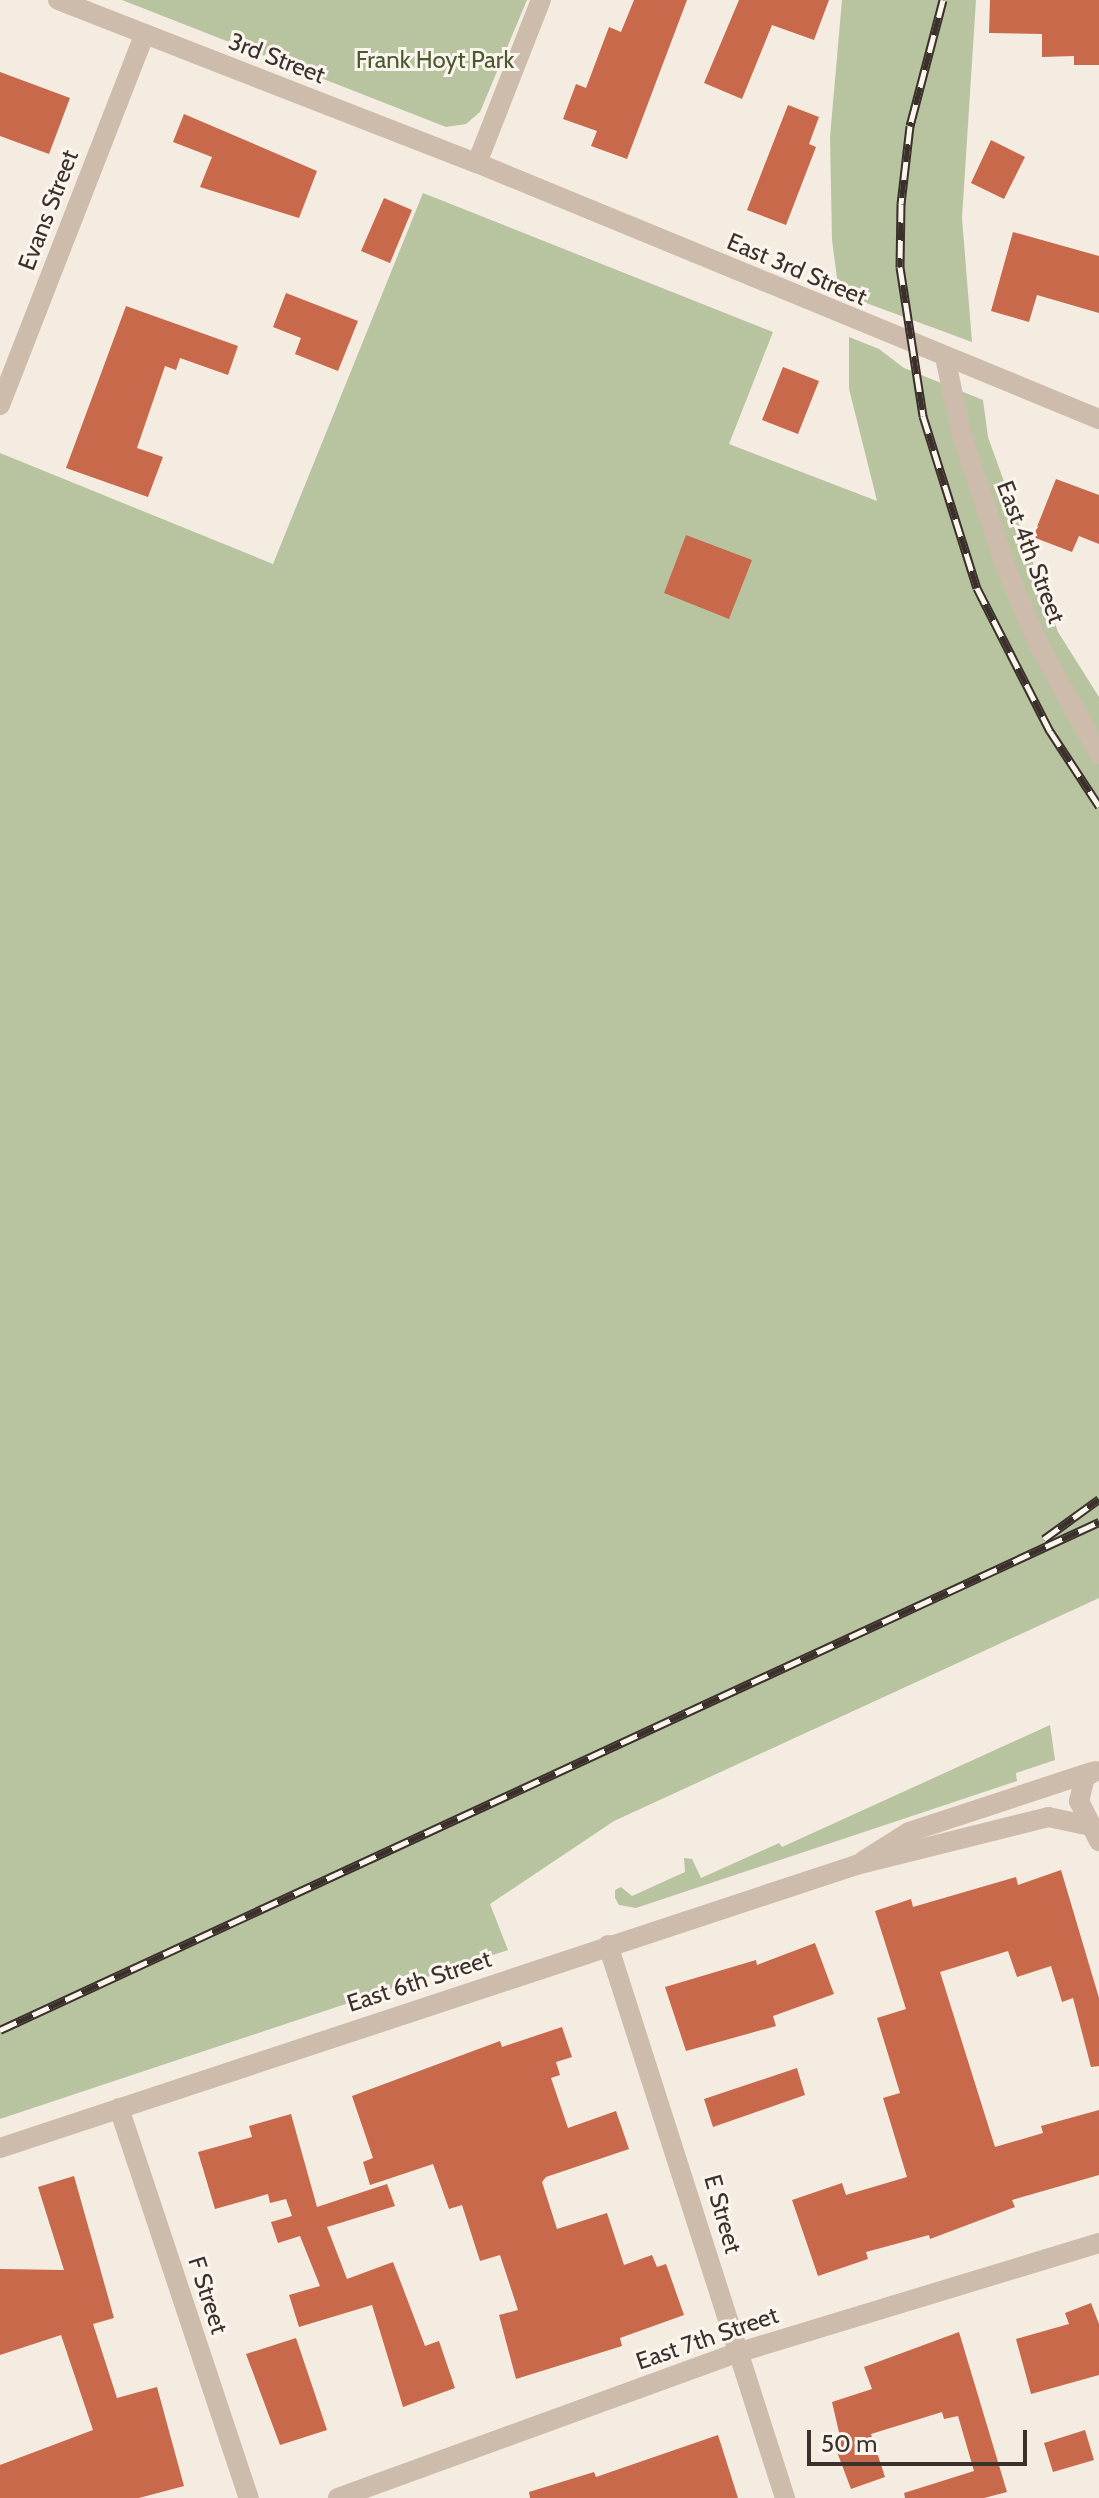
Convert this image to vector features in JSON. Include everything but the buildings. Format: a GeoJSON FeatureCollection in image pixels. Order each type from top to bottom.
{"type":"FeatureCollection","features":[{"type":"Feature","properties":{"kind":"street","name":"3rd Street"},"geometry":{"type":"LineString","coordinates":[[58,0],[477,163]]}},
{"type":"Feature","properties":{"kind":"street"},"geometry":{"type":"LineString","coordinates":[[477,163],[541,0]]}},
{"type":"Feature","properties":{"kind":"street","name":"Evans Street"},"geometry":{"type":"LineString","coordinates":[[0,405],[145,34]]}},
{"type":"Feature","properties":{"kind":"street","name":"East 3rd Street"},"geometry":{"type":"LineString","coordinates":[[477,163],[1099,419]]}},
{"type":"Feature","properties":{"kind":"street","name":"East 4th Street"},"geometry":{"type":"LineString","coordinates":[[945,357],[961,432],[1008,573],[1039,645],[1099,754]]}},
{"type":"Feature","properties":{"kind":"street"},"geometry":{"type":"LineString","coordinates":[[1093,1833],[1079,1792],[1095,1771]]}},
{"type":"Feature","properties":{"kind":"street","name":"East 6th Street"},"geometry":{"type":"LineString","coordinates":[[856,1865],[909,1832],[1095,1771]]}},
{"type":"Feature","properties":{"kind":"street","name":"East 6th Street"},"geometry":{"type":"LineString","coordinates":[[0,2148],[856,1865],[1048,1817],[1093,1833]]}},
{"type":"Feature","properties":{"kind":"street","name":"E Street"},"geometry":{"type":"LineString","coordinates":[[608,1945],[785,2498]]}},
{"type":"Feature","properties":{"kind":"street","name":"F Street"},"geometry":{"type":"LineString","coordinates":[[119,2108],[249,2498]]}},
{"type":"Feature","properties":{"kind":"street","name":"East 7th Street"},"geometry":{"type":"LineString","coordinates":[[338,2498],[737,2353],[1099,2243]]}},
{"type":"Feature","properties":{"kind":"green space","name":"Frank Hoyt Park"},"geometry":{"type":"Polygon","coordinates":[[[122,0],[527,0],[480,112],[466,124],[446,127],[122,0]]]}},
{"type":"Feature","properties":{"kind":"green space"},"geometry":{"type":"Polygon","coordinates":[[[842,0],[976,0],[962,218],[972,342],[839,293],[832,240],[830,137],[842,0]]]}},
{"type":"Feature","properties":{"kind":"green space"},"geometry":{"type":"Polygon","coordinates":[[[423,193],[773,332],[729,444],[877,501],[849,389],[849,337],[879,349],[904,368],[983,400],[988,437],[1058,632],[1099,697],[1099,1598],[614,1821],[490,1904],[508,1950],[0,2119],[0,453],[273,564],[423,193]]]}},
{"type":"Feature","properties":{"kind":"green space"},"geometry":{"type":"Polygon","coordinates":[[[1050,1725],[1055,1760],[1016,1773],[1017,1781],[636,1908],[619,1905],[615,1898],[615,1890],[621,1887],[632,1896],[685,1872],[684,1858],[692,1859],[701,1878],[779,1843],[782,1847],[1050,1725]]]}},
{"type":"Feature","properties":{"kind":"railway"},"geometry":{"type":"LineString","coordinates":[[943,0],[910,126],[901,204],[900,267],[923,416],[977,588],[1050,731],[1099,806]]}},
{"type":"Feature","properties":{"kind":"railway"},"geometry":{"type":"LineString","coordinates":[[1044,1539],[1099,1499]]}},
{"type":"Feature","properties":{"kind":"railway"},"geometry":{"type":"LineString","coordinates":[[0,2030],[1099,1522]]}}]}
